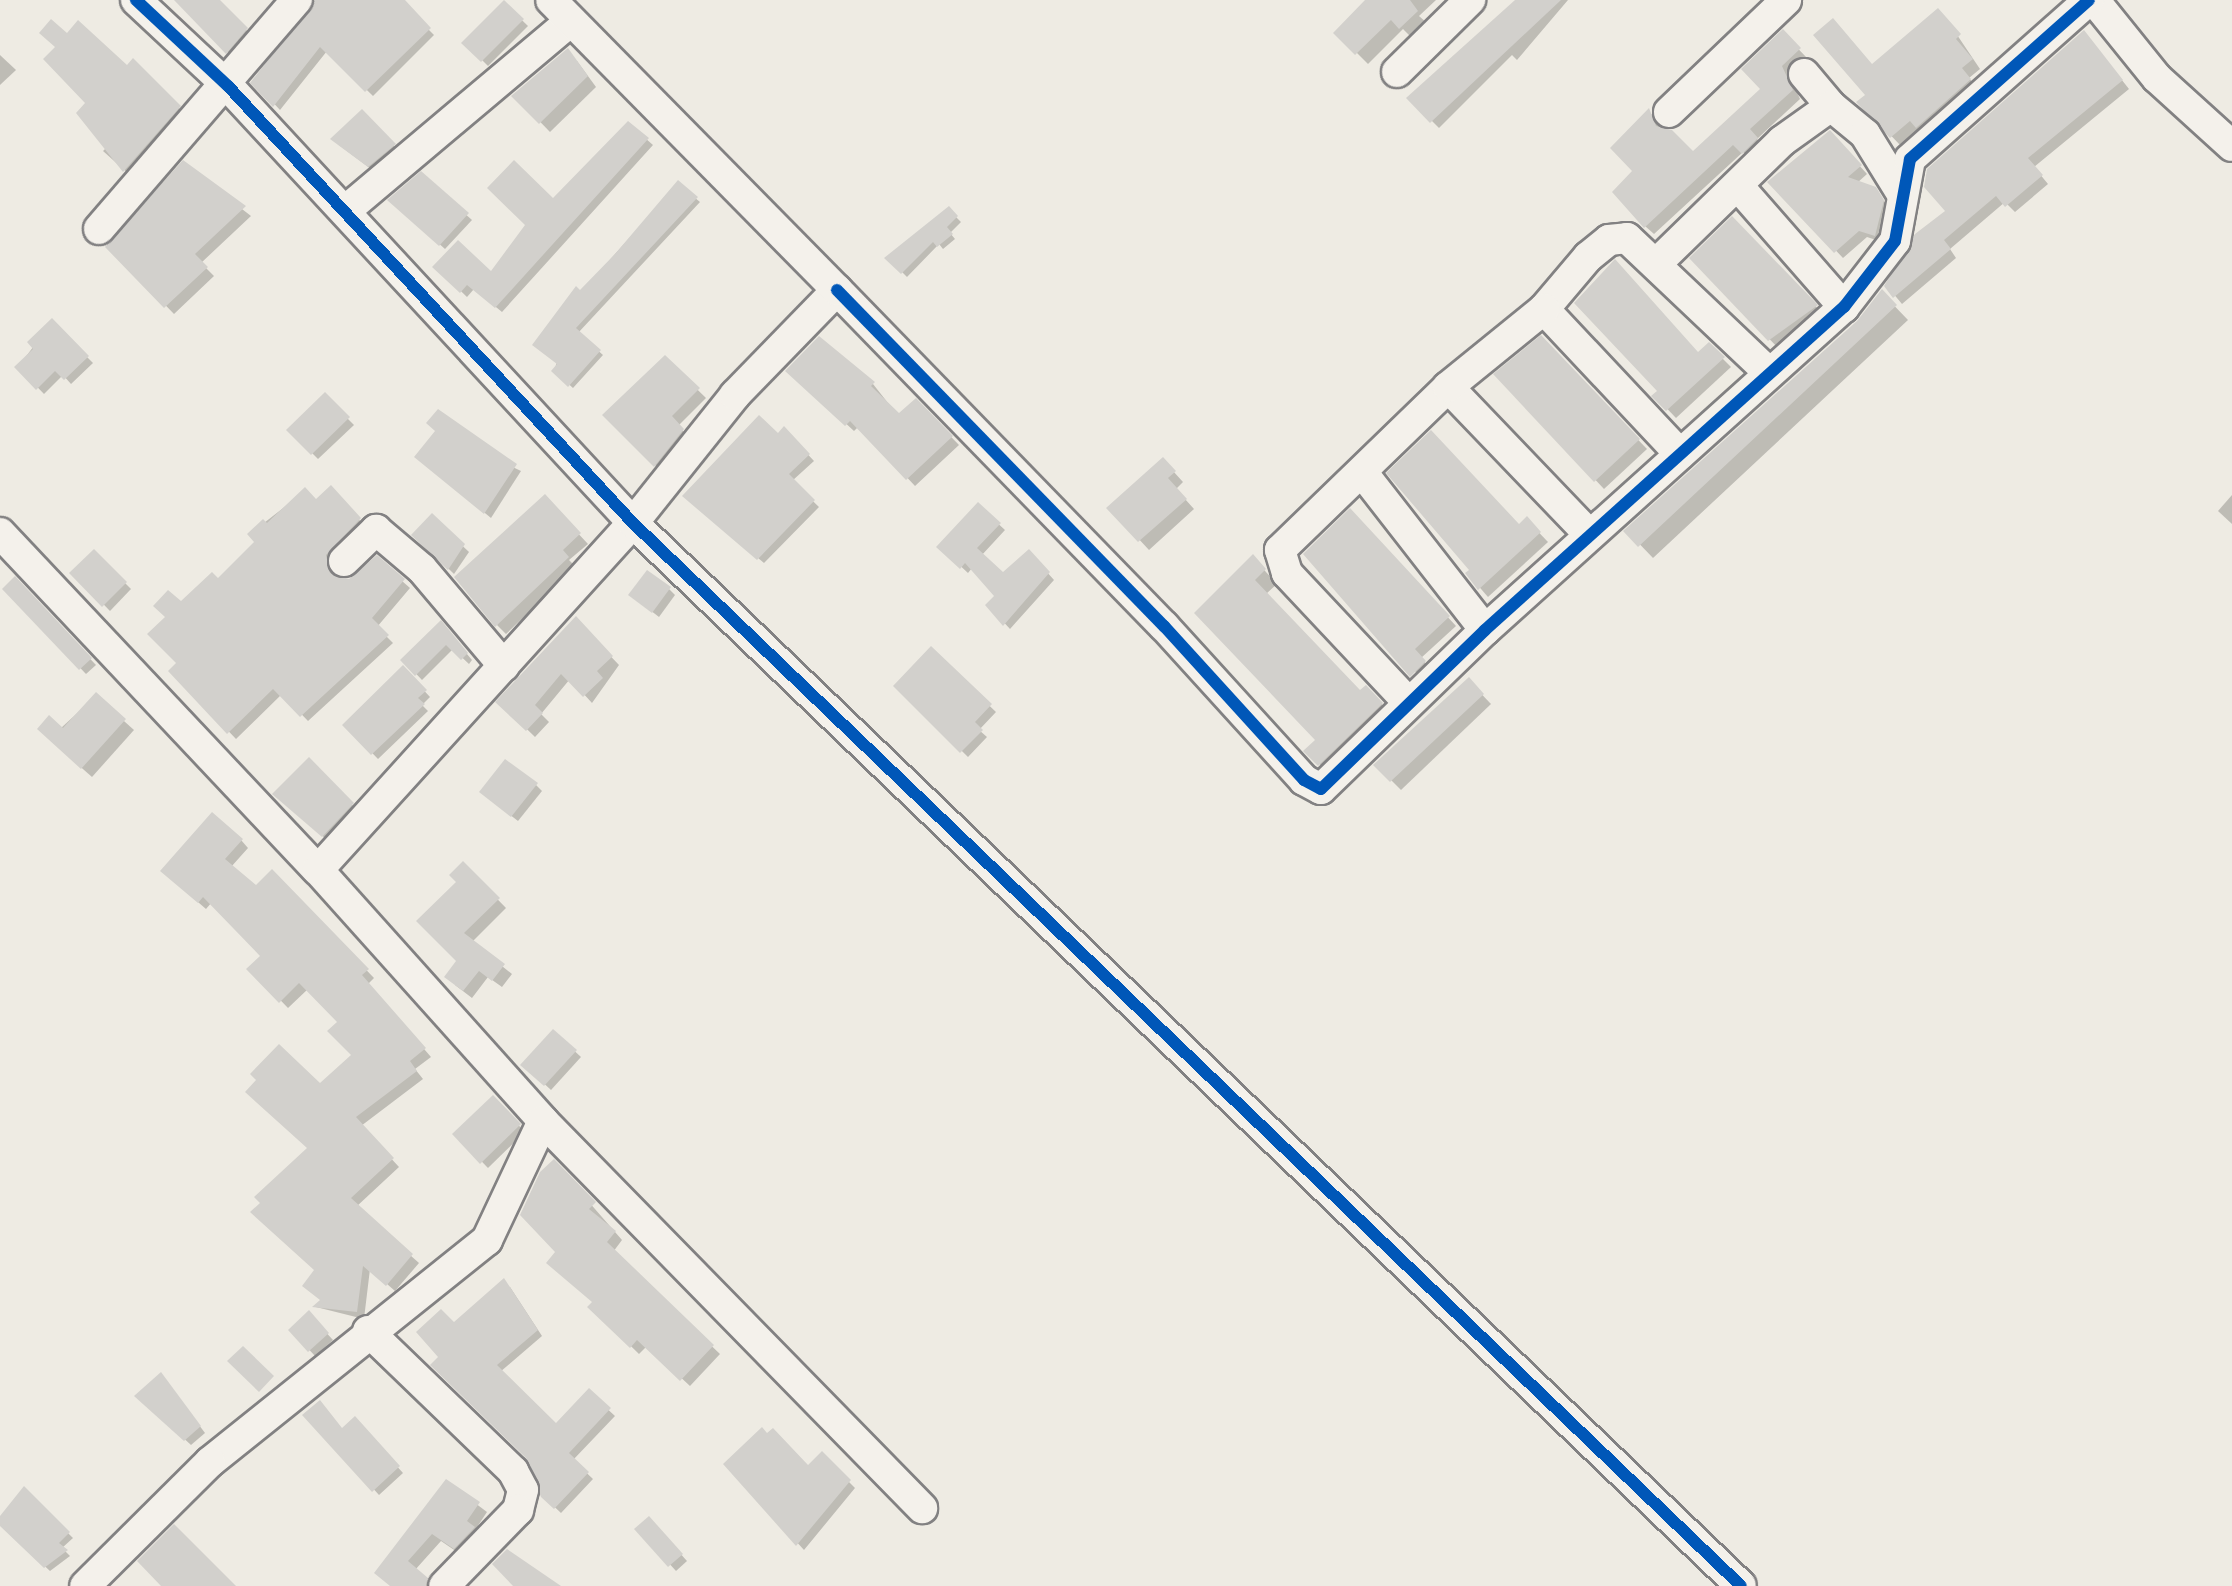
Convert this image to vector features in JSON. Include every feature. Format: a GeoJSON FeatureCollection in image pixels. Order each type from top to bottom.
{"type":"FeatureCollection","features":[{"type":"Feature","properties":{"kind":"street"},"geometry":{"type":"LineString","coordinates":[[136,0],[228,86],[634,522],[1741,1586]]}},
{"type":"Feature","properties":{"kind":"street"},"geometry":{"type":"LineString","coordinates":[[99,229],[228,86],[297,0]]}},
{"type":"Feature","properties":{"kind":"street"},"geometry":{"type":"LineString","coordinates":[[1398,72],[1470,0]]}},
{"type":"Feature","properties":{"kind":"street"},"geometry":{"type":"LineString","coordinates":[[1669,112],[1786,0]]}},
{"type":"Feature","properties":{"kind":"street"},"geometry":{"type":"LineString","coordinates":[[344,211],[561,11],[1164,626],[1310,786],[1321,789],[1334,781],[1408,702],[1484,630],[1844,306],[1888,254],[1910,160],[2092,0],[2158,78],[2232,146]]}},
{"type":"Feature","properties":{"kind":"street"},"geometry":{"type":"LineString","coordinates":[[1804,74],[1830,106],[1864,134],[1902,194]]}},
{"type":"Feature","properties":{"kind":"street"},"geometry":{"type":"LineString","coordinates":[[1658,262],[1830,106]]}},
{"type":"Feature","properties":{"kind":"street"},"geometry":{"type":"LineString","coordinates":[[1738,186],[1844,306]]}},
{"type":"Feature","properties":{"kind":"street"},"geometry":{"type":"LineString","coordinates":[[1408,702],[1278,558],[1448,387],[1544,309],[1609,240],[1627,238],[1658,262],[1768,372]]}},
{"type":"Feature","properties":{"kind":"street"},"geometry":{"type":"LineString","coordinates":[[318,870],[634,522],[735,395],[837,290]]}},
{"type":"Feature","properties":{"kind":"street"},"geometry":{"type":"LineString","coordinates":[[1544,309],[1680,454]]}},
{"type":"Feature","properties":{"kind":"street"},"geometry":{"type":"LineString","coordinates":[[1448,387],[1590,535]]}},
{"type":"Feature","properties":{"kind":"street"},"geometry":{"type":"LineString","coordinates":[[1362,472],[1484,630]]}},
{"type":"Feature","properties":{"kind":"street"},"geometry":{"type":"LineString","coordinates":[[344,562],[376,530],[422,569],[504,666]]}},
{"type":"Feature","properties":{"kind":"street"},"geometry":{"type":"LineString","coordinates":[[0,533],[318,870],[544,1121],[922,1508]]}},
{"type":"Feature","properties":{"kind":"street"},"geometry":{"type":"LineString","coordinates":[[85,1586],[210,1462],[368,1331],[487,1240],[544,1121]]}},
{"type":"Feature","properties":{"kind":"street"},"geometry":{"type":"LineString","coordinates":[[368,1331],[513,1471],[523,1490],[518,1510],[444,1586]]}},
{"type":"Feature","properties":{"kind":"building"},"geometry":{"type":"Polygon","coordinates":[[[174,0],[220,0],[248,28],[226,54],[174,0]]]}},
{"type":"Feature","properties":{"kind":"building"},"geometry":{"type":"Polygon","coordinates":[[[315,0],[405,0],[431,28],[365,92],[320,47],[273,107],[250,83],[315,0]]]}},
{"type":"Feature","properties":{"kind":"building"},"geometry":{"type":"Polygon","coordinates":[[[504,0],[524,19],[481,62],[461,43],[504,0]]]}},
{"type":"Feature","properties":{"kind":"building"},"geometry":{"type":"Polygon","coordinates":[[[1365,0],[1410,0],[1418,11],[1399,29],[1391,20],[1355,55],[1333,33],[1365,0]]]}},
{"type":"Feature","properties":{"kind":"building"},"geometry":{"type":"Polygon","coordinates":[[[1515,0],[1561,0],[1430,123],[1406,98],[1515,0]]]}},
{"type":"Feature","properties":{"kind":"building"},"geometry":{"type":"Polygon","coordinates":[[[1938,8],[1961,34],[1956,39],[1973,59],[1962,68],[1971,79],[1916,128],[1910,121],[1890,138],[1856,102],[1865,95],[1813,35],[1833,18],[1872,64],[1938,8]]]}},
{"type":"Feature","properties":{"kind":"building"},"geometry":{"type":"Polygon","coordinates":[[[51,19],[67,33],[78,20],[127,65],[133,58],[181,106],[123,172],[76,113],[85,103],[43,59],[55,47],[39,33],[51,19]]]}},
{"type":"Feature","properties":{"kind":"building"},"geometry":{"type":"Polygon","coordinates":[[[1783,29],[1801,48],[1782,66],[1793,90],[1750,129],[1758,138],[1742,154],[1733,145],[1644,228],[1612,192],[1632,171],[1610,148],[1649,108],[1656,126],[1672,130],[1693,151],[1760,89],[1741,69],[1783,29]]]}},
{"type":"Feature","properties":{"kind":"building"},"geometry":{"type":"Polygon","coordinates":[[[2084,30],[2123,80],[2028,158],[2043,175],[2005,207],[1996,196],[1944,240],[1951,249],[1893,298],[1884,286],[1915,234],[1945,211],[1924,187],[1927,169],[2084,30]]]}},
{"type":"Feature","properties":{"kind":"building"},"geometry":{"type":"Polygon","coordinates":[[[568,48],[588,76],[539,124],[511,96],[568,48]]]}},
{"type":"Feature","properties":{"kind":"building"},"geometry":{"type":"Polygon","coordinates":[[[362,109],[396,144],[368,167],[330,139],[362,109]]]}},
{"type":"Feature","properties":{"kind":"building"},"geometry":{"type":"Polygon","coordinates":[[[628,121],[649,138],[495,308],[467,285],[460,293],[432,267],[458,240],[491,271],[525,225],[487,188],[514,160],[553,198],[628,121]]]}},
{"type":"Feature","properties":{"kind":"building"},"geometry":{"type":"Polygon","coordinates":[[[1830,130],[1862,165],[1848,177],[1876,187],[1884,200],[1875,236],[1859,231],[1834,253],[1767,182],[1830,130]]]}},
{"type":"Feature","properties":{"kind":"building"},"geometry":{"type":"Polygon","coordinates":[[[183,160],[246,206],[195,254],[208,267],[164,308],[105,247],[183,160]]]}},
{"type":"Feature","properties":{"kind":"building"},"geometry":{"type":"Polygon","coordinates":[[[421,171],[469,213],[439,246],[387,200],[421,171]]]}},
{"type":"Feature","properties":{"kind":"building"},"geometry":{"type":"Polygon","coordinates":[[[678,180],[698,197],[576,328],[601,350],[568,387],[551,371],[557,364],[532,345],[576,286],[580,290],[615,254],[678,180]]]}},
{"type":"Feature","properties":{"kind":"building"},"geometry":{"type":"Polygon","coordinates":[[[949,206],[958,216],[947,227],[953,234],[937,247],[933,242],[901,274],[884,258],[949,206]]]}},
{"type":"Feature","properties":{"kind":"building"},"geometry":{"type":"Polygon","coordinates":[[[1732,216],[1818,305],[1768,341],[1689,258],[1732,216]]]}},
{"type":"Feature","properties":{"kind":"building"},"geometry":{"type":"Polygon","coordinates":[[[1615,259],[1698,352],[1709,342],[1725,357],[1666,411],[1651,396],[1657,391],[1574,303],[1615,259]]]}},
{"type":"Feature","properties":{"kind":"building"},"geometry":{"type":"Polygon","coordinates":[[[1882,289],[1897,305],[1638,547],[1623,531],[1857,321],[1882,289]]]}},
{"type":"Feature","properties":{"kind":"building"},"geometry":{"type":"Polygon","coordinates":[[[52,318],[89,356],[64,380],[55,371],[36,390],[14,367],[33,349],[27,342],[52,318]]]}},
{"type":"Feature","properties":{"kind":"building"},"geometry":{"type":"Polygon","coordinates":[[[1541,335],[1640,439],[1594,482],[1493,374],[1541,335]]]}},
{"type":"Feature","properties":{"kind":"building"},"geometry":{"type":"Polygon","coordinates":[[[819,336],[875,382],[871,386],[899,413],[916,398],[953,436],[906,480],[850,421],[845,426],[785,371],[819,336]]]}},
{"type":"Feature","properties":{"kind":"building"},"geometry":{"type":"Polygon","coordinates":[[[665,355],[700,388],[672,416],[684,429],[654,467],[602,415],[665,355]]]}},
{"type":"Feature","properties":{"kind":"building"},"geometry":{"type":"Polygon","coordinates":[[[325,392],[350,417],[311,455],[286,430],[325,392]]]}},
{"type":"Feature","properties":{"kind":"building"},"geometry":{"type":"Polygon","coordinates":[[[438,409],[517,464],[484,514],[414,457],[435,431],[426,423],[438,409]]]}},
{"type":"Feature","properties":{"kind":"building"},"geometry":{"type":"Polygon","coordinates":[[[759,415],[778,433],[784,426],[810,454],[789,474],[815,500],[757,560],[682,496],[759,415]]]}},
{"type":"Feature","properties":{"kind":"building"},"geometry":{"type":"Polygon","coordinates":[[[1431,430],[1519,524],[1527,516],[1541,532],[1478,590],[1465,573],[1469,570],[1386,473],[1431,430]]]}},
{"type":"Feature","properties":{"kind":"building"},"geometry":{"type":"Polygon","coordinates":[[[1163,457],[1176,471],[1168,478],[1187,499],[1138,542],[1106,508],[1163,457]]]}},
{"type":"Feature","properties":{"kind":"building"},"geometry":{"type":"Polygon","coordinates":[[[331,485],[361,518],[326,555],[330,573],[349,579],[377,555],[405,579],[372,618],[389,635],[300,717],[273,689],[227,734],[168,671],[176,663],[147,634],[165,617],[153,606],[168,590],[181,601],[212,572],[218,578],[254,542],[247,534],[263,519],[267,523],[305,487],[316,499],[331,485]]]}},
{"type":"Feature","properties":{"kind":"building"},"geometry":{"type":"Polygon","coordinates":[[[545,494],[581,533],[563,550],[569,557],[495,627],[454,577],[545,494]]]}},
{"type":"Feature","properties":{"kind":"building"},"geometry":{"type":"Polygon","coordinates":[[[978,502],[1001,523],[977,548],[1003,572],[1029,549],[1050,572],[1003,626],[985,605],[994,596],[965,563],[960,569],[936,547],[978,502]]]}},
{"type":"Feature","properties":{"kind":"building"},"geometry":{"type":"Polygon","coordinates":[[[1350,508],[1450,616],[1415,649],[1426,661],[1410,677],[1303,554],[1350,508]]]}},
{"type":"Feature","properties":{"kind":"building"},"geometry":{"type":"Polygon","coordinates":[[[432,513],[465,544],[448,570],[411,535],[432,513]]]}},
{"type":"Feature","properties":{"kind":"building"},"geometry":{"type":"Polygon","coordinates":[[[94,549],[127,582],[102,607],[69,573],[94,549]]]}},
{"type":"Feature","properties":{"kind":"building"},"geometry":{"type":"Polygon","coordinates":[[[1253,554],[1266,569],[1255,580],[1360,690],[1366,685],[1383,703],[1318,766],[1303,751],[1315,740],[1194,613],[1253,554]]]}},
{"type":"Feature","properties":{"kind":"building"},"geometry":{"type":"Polygon","coordinates":[[[647,570],[671,587],[652,613],[628,595],[647,570]]]}},
{"type":"Feature","properties":{"kind":"building"},"geometry":{"type":"Polygon","coordinates":[[[15,576],[92,658],[79,670],[2,589],[15,576]]]}},
{"type":"Feature","properties":{"kind":"building"},"geometry":{"type":"Polygon","coordinates":[[[576,616],[613,656],[597,671],[603,678],[583,697],[561,674],[535,705],[543,713],[526,731],[495,702],[576,616]]]}},
{"type":"Feature","properties":{"kind":"building"},"geometry":{"type":"Polygon","coordinates":[[[441,620],[468,653],[461,660],[446,645],[415,676],[400,660],[441,620]]]}},
{"type":"Feature","properties":{"kind":"building"},"geometry":{"type":"Polygon","coordinates":[[[931,646],[992,704],[975,722],[983,730],[960,753],[893,686],[931,646]]]}},
{"type":"Feature","properties":{"kind":"building"},"geometry":{"type":"Polygon","coordinates":[[[403,665],[427,690],[418,698],[425,704],[371,755],[342,725],[403,665]]]}},
{"type":"Feature","properties":{"kind":"building"},"geometry":{"type":"Polygon","coordinates":[[[1469,677],[1484,694],[1390,782],[1373,765],[1469,677]]]}},
{"type":"Feature","properties":{"kind":"building"},"geometry":{"type":"Polygon","coordinates":[[[96,692],[126,719],[81,769],[37,729],[49,715],[63,728],[96,692]]]}},
{"type":"Feature","properties":{"kind":"building"},"geometry":{"type":"Polygon","coordinates":[[[309,757],[354,803],[322,837],[272,794],[309,757]]]}},
{"type":"Feature","properties":{"kind":"building"},"geometry":{"type":"Polygon","coordinates":[[[505,759],[538,783],[511,817],[479,792],[505,759]]]}},
{"type":"Feature","properties":{"kind":"building"},"geometry":{"type":"Polygon","coordinates":[[[212,812],[243,839],[225,859],[256,885],[272,869],[369,969],[362,975],[426,1048],[410,1061],[417,1071],[356,1117],[394,1158],[351,1198],[413,1254],[386,1286],[363,1266],[357,1312],[312,1307],[320,1300],[302,1286],[314,1270],[250,1212],[260,1203],[254,1197],[307,1148],[245,1092],[256,1080],[250,1074],[279,1044],[320,1083],[351,1055],[327,1031],[337,1022],[299,983],[279,1003],[246,969],[260,956],[203,897],[198,903],[160,871],[212,812]]]}},
{"type":"Feature","properties":{"kind":"building"},"geometry":{"type":"Polygon","coordinates":[[[463,861],[500,898],[464,933],[505,964],[492,981],[479,971],[463,991],[444,977],[456,961],[416,921],[456,882],[449,875],[463,861]]]}},
{"type":"Feature","properties":{"kind":"building"},"geometry":{"type":"Polygon","coordinates":[[[553,1029],[577,1050],[544,1086],[520,1065],[553,1029]]]}},
{"type":"Feature","properties":{"kind":"building"},"geometry":{"type":"Polygon","coordinates":[[[493,1095],[521,1124],[480,1164],[452,1134],[493,1095]]]}},
{"type":"Feature","properties":{"kind":"building"},"geometry":{"type":"Polygon","coordinates":[[[554,1159],[596,1202],[589,1209],[616,1231],[607,1242],[714,1345],[680,1381],[637,1340],[630,1348],[587,1307],[592,1302],[546,1263],[555,1252],[520,1215],[540,1172],[554,1159]]]}},
{"type":"Feature","properties":{"kind":"building"},"geometry":{"type":"Polygon","coordinates":[[[504,1278],[538,1330],[497,1365],[556,1423],[589,1388],[611,1408],[569,1453],[589,1472],[554,1509],[541,1497],[526,1458],[430,1365],[438,1357],[416,1332],[441,1309],[454,1322],[504,1278]]]}},
{"type":"Feature","properties":{"kind":"building"},"geometry":{"type":"Polygon","coordinates":[[[309,1310],[329,1333],[308,1352],[288,1330],[309,1310]]]}},
{"type":"Feature","properties":{"kind":"building"},"geometry":{"type":"Polygon","coordinates":[[[243,1346],[274,1376],[259,1392],[227,1361],[243,1346]]]}},
{"type":"Feature","properties":{"kind":"building"},"geometry":{"type":"Polygon","coordinates":[[[161,1372],[201,1426],[184,1441],[134,1396],[161,1372]]]}},
{"type":"Feature","properties":{"kind":"building"},"geometry":{"type":"Polygon","coordinates":[[[320,1400],[342,1428],[355,1416],[400,1466],[372,1492],[302,1415],[320,1400]]]}},
{"type":"Feature","properties":{"kind":"building"},"geometry":{"type":"Polygon","coordinates":[[[762,1427],[767,1433],[773,1428],[808,1465],[822,1451],[851,1480],[796,1546],[723,1464],[762,1427]]]}},
{"type":"Feature","properties":{"kind":"building"},"geometry":{"type":"Polygon","coordinates":[[[446,1479],[480,1502],[467,1521],[475,1527],[454,1549],[432,1534],[408,1561],[428,1578],[426,1586],[390,1586],[374,1573],[446,1479]]]}},
{"type":"Feature","properties":{"kind":"building"},"geometry":{"type":"Polygon","coordinates":[[[24,1486],[70,1532],[59,1543],[68,1550],[44,1568],[0,1526],[0,1516],[24,1486]]]}},
{"type":"Feature","properties":{"kind":"building"},"geometry":{"type":"Polygon","coordinates":[[[649,1516],[683,1554],[668,1567],[634,1529],[649,1516]]]}},
{"type":"Feature","properties":{"kind":"building"},"geometry":{"type":"Polygon","coordinates":[[[174,1524],[236,1586],[161,1586],[137,1561],[174,1524]]]}},
{"type":"Feature","properties":{"kind":"building"},"geometry":{"type":"Polygon","coordinates":[[[507,1549],[561,1586],[513,1586],[492,1564],[507,1549]]]}},
{"type":"Feature","properties":{"kind":"cycle path"},"geometry":{"type":"LineString","coordinates":[[136,0],[228,86],[633,523],[1741,1586]]}},
{"type":"Feature","properties":{"kind":"cycle path"},"geometry":{"type":"LineString","coordinates":[[837,290],[1164,626],[1304,780],[1321,789],[1485,630],[1844,307],[1895,241],[1910,159],[2089,0]]}}]}
